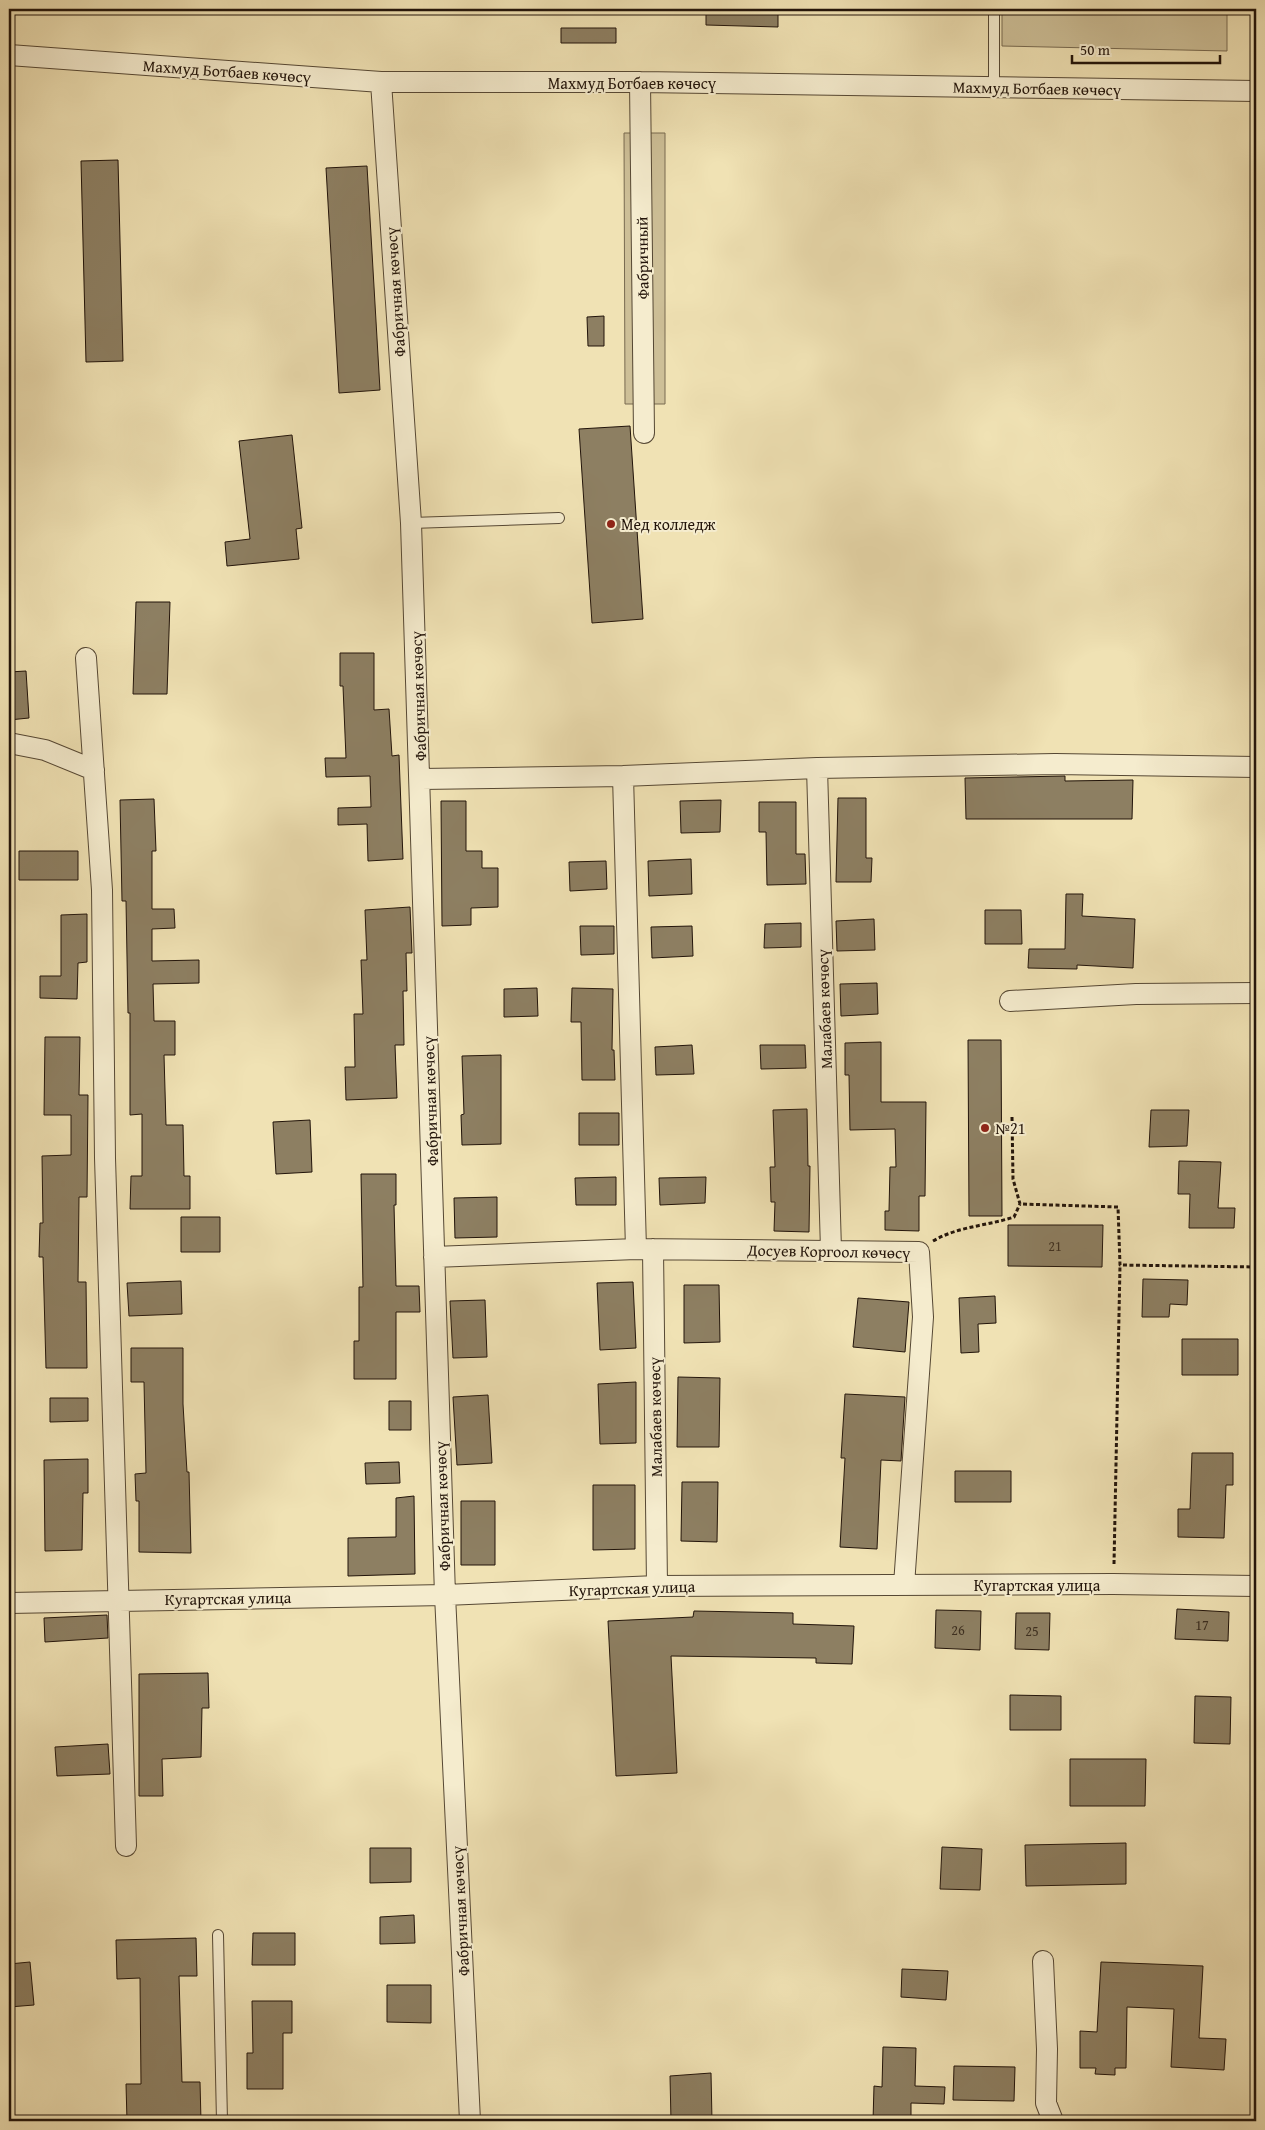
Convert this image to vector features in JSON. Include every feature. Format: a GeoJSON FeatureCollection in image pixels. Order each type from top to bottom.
{"type":"FeatureCollection","features":[{"type":"Feature","properties":{"kind":"street","name":"Махмуд Ботбаев көчөсү"},"geometry":{"type":"LineString","coordinates":[[9,55],[380,82],[640,82],[1256,91]]}},
{"type":"Feature","properties":{"kind":"street","name":"Фабричная көчөсү"},"geometry":{"type":"LineString","coordinates":[[380,82],[411,524],[445,1595],[470,2121]]}},
{"type":"Feature","properties":{"kind":"street","name":"Фабричный"},"geometry":{"type":"LineString","coordinates":[[640,82],[644,433]]}},
{"type":"Feature","properties":{"kind":"street"},"geometry":{"type":"LineString","coordinates":[[86,658],[102,890],[105,1158],[126,1846]]}},
{"type":"Feature","properties":{"kind":"street"},"geometry":{"type":"LineString","coordinates":[[9,743],[45,750],[94,770]]}},
{"type":"Feature","properties":{"kind":"street"},"geometry":{"type":"LineString","coordinates":[[420,779],[623,776],[817,768],[1055,764],[1256,767]]}},
{"type":"Feature","properties":{"kind":"street","name":"Малабаев көчөсү"},"geometry":{"type":"LineString","coordinates":[[817,768],[831,1250]]}},
{"type":"Feature","properties":{"kind":"street","name":"Малабаев көчөсү"},"geometry":{"type":"LineString","coordinates":[[623,776],[645,1249],[657,1586]]}},
{"type":"Feature","properties":{"kind":"street"},"geometry":{"type":"LineString","coordinates":[[1010,1001],[1136,994],[1256,993]]}},
{"type":"Feature","properties":{"kind":"street","name":"Досуев Коргоол көчөсү"},"geometry":{"type":"LineString","coordinates":[[434,1257],[645,1249],[919,1252],[923,1317],[904,1585]]}},
{"type":"Feature","properties":{"kind":"street","name":"Кугартская улица"},"geometry":{"type":"LineString","coordinates":[[9,1603],[445,1595],[657,1586],[1113,1584],[1256,1586]]}},
{"type":"Feature","properties":{"kind":"street"},"geometry":{"type":"LineString","coordinates":[[1042,1961],[1047,2049],[1046,2103],[1054,2121]]}},
{"type":"Feature","properties":{"kind":"lane"},"geometry":{"type":"LineString","coordinates":[[994,9],[994,87]]}},
{"type":"Feature","properties":{"kind":"lane"},"geometry":{"type":"LineString","coordinates":[[411,524],[560,518]]}},
{"type":"Feature","properties":{"kind":"lane"},"geometry":{"type":"LineString","coordinates":[[218,1935],[222,2121]]}},
{"type":"Feature","properties":{"kind":"path"},"geometry":{"type":"LineString","coordinates":[[919,1252],[934,1240],[952,1231],[997,1223],[1014,1217],[1020,1204],[1012,1179],[1012,1117]]}},
{"type":"Feature","properties":{"kind":"path"},"geometry":{"type":"LineString","coordinates":[[1020,1204],[1118,1207],[1120,1265],[1113,1584]]}},
{"type":"Feature","properties":{"kind":"path"},"geometry":{"type":"LineString","coordinates":[[1120,1265],[1256,1267]]}},
{"type":"Feature","properties":{"kind":"shaded area"},"geometry":{"type":"Polygon","coordinates":[[[1002,9],[1227,9],[1227,51],[1002,46],[1002,9]]]}},
{"type":"Feature","properties":{"kind":"shaded area"},"geometry":{"type":"Polygon","coordinates":[[[624,133],[665,133],[665,404],[625,404],[624,133]]]}},
{"type":"Feature","properties":{"kind":"building"},"geometry":{"type":"Polygon","coordinates":[[[706,9],[778,9],[778,27],[706,25],[706,9]]]}},
{"type":"Feature","properties":{"kind":"building"},"geometry":{"type":"Polygon","coordinates":[[[561,28],[616,28],[616,43],[561,43],[561,28]]]}},
{"type":"Feature","properties":{"kind":"building"},"geometry":{"type":"Polygon","coordinates":[[[118,160],[123,361],[86,362],[81,161],[118,160]]]}},
{"type":"Feature","properties":{"kind":"building"},"geometry":{"type":"Polygon","coordinates":[[[367,166],[380,390],[339,393],[326,168],[367,166]]]}},
{"type":"Feature","properties":{"kind":"building"},"geometry":{"type":"Polygon","coordinates":[[[604,316],[604,346],[588,346],[587,317],[604,316]]]}},
{"type":"Feature","properties":{"kind":"building","name":"Мед колледж"},"geometry":{"type":"Polygon","coordinates":[[[630,426],[643,619],[592,623],[579,429],[630,426]]]}},
{"type":"Feature","properties":{"kind":"building"},"geometry":{"type":"Polygon","coordinates":[[[292,435],[302,528],[296,529],[299,559],[227,566],[225,542],[250,539],[239,441],[292,435]]]}},
{"type":"Feature","properties":{"kind":"building"},"geometry":{"type":"Polygon","coordinates":[[[136,602],[170,602],[167,694],[133,694],[136,602]]]}},
{"type":"Feature","properties":{"kind":"building"},"geometry":{"type":"Polygon","coordinates":[[[340,653],[374,653],[374,710],[389,709],[392,756],[399,755],[403,859],[368,861],[367,824],[338,825],[338,808],[371,807],[370,776],[326,777],[325,758],[346,758],[343,686],[340,686],[340,653]]]}},
{"type":"Feature","properties":{"kind":"building"},"geometry":{"type":"Polygon","coordinates":[[[26,671],[29,718],[9,720],[9,672],[26,671]]]}},
{"type":"Feature","properties":{"kind":"building"},"geometry":{"type":"Polygon","coordinates":[[[1065,776],[1065,781],[1133,780],[1132,819],[966,819],[965,778],[1065,776]]]}},
{"type":"Feature","properties":{"kind":"building"},"geometry":{"type":"Polygon","coordinates":[[[838,798],[866,798],[866,858],[872,858],[871,882],[836,882],[838,798]]]}},
{"type":"Feature","properties":{"kind":"building"},"geometry":{"type":"Polygon","coordinates":[[[154,799],[156,851],[152,851],[152,909],[174,909],[175,928],[152,929],[152,961],[199,960],[199,983],[153,984],[154,1021],[175,1021],[175,1055],[164,1055],[166,1125],[183,1125],[184,1176],[190,1176],[190,1209],[130,1209],[131,1176],[142,1176],[142,1114],[130,1115],[130,1013],[128,1013],[126,901],[122,901],[120,800],[154,799]]]}},
{"type":"Feature","properties":{"kind":"building"},"geometry":{"type":"Polygon","coordinates":[[[721,800],[720,832],[681,833],[680,801],[721,800]]]}},
{"type":"Feature","properties":{"kind":"building"},"geometry":{"type":"Polygon","coordinates":[[[441,801],[466,801],[466,851],[482,851],[482,868],[498,868],[498,907],[471,908],[471,925],[442,926],[441,801]]]}},
{"type":"Feature","properties":{"kind":"building"},"geometry":{"type":"Polygon","coordinates":[[[759,802],[796,802],[796,854],[805,854],[806,884],[767,885],[766,832],[759,832],[759,802]]]}},
{"type":"Feature","properties":{"kind":"building"},"geometry":{"type":"Polygon","coordinates":[[[19,851],[78,851],[78,880],[19,880],[19,851]]]}},
{"type":"Feature","properties":{"kind":"building"},"geometry":{"type":"Polygon","coordinates":[[[691,859],[692,894],[649,896],[648,861],[691,859]]]}},
{"type":"Feature","properties":{"kind":"building"},"geometry":{"type":"Polygon","coordinates":[[[606,861],[607,889],[570,891],[569,862],[606,861]]]}},
{"type":"Feature","properties":{"kind":"building"},"geometry":{"type":"Polygon","coordinates":[[[1066,894],[1083,894],[1082,916],[1135,919],[1133,968],[1077,965],[1077,969],[1028,968],[1029,949],[1065,949],[1066,894]]]}},
{"type":"Feature","properties":{"kind":"building"},"geometry":{"type":"Polygon","coordinates":[[[410,907],[412,953],[406,953],[407,991],[403,991],[404,1045],[395,1045],[397,1098],[346,1100],[345,1067],[355,1067],[354,1014],[363,1014],[361,960],[367,960],[365,910],[410,907]]]}},
{"type":"Feature","properties":{"kind":"building"},"geometry":{"type":"Polygon","coordinates":[[[985,910],[1021,910],[1022,944],[985,944],[985,910]]]}},
{"type":"Feature","properties":{"kind":"building"},"geometry":{"type":"Polygon","coordinates":[[[87,914],[87,962],[78,963],[77,999],[40,998],[40,976],[61,976],[61,915],[87,914]]]}},
{"type":"Feature","properties":{"kind":"building"},"geometry":{"type":"Polygon","coordinates":[[[874,919],[875,950],[837,951],[836,921],[874,919]]]}},
{"type":"Feature","properties":{"kind":"building"},"geometry":{"type":"Polygon","coordinates":[[[801,923],[801,947],[764,948],[765,924],[801,923]]]}},
{"type":"Feature","properties":{"kind":"building"},"geometry":{"type":"Polygon","coordinates":[[[580,926],[614,926],[614,954],[581,955],[580,926]]]}},
{"type":"Feature","properties":{"kind":"building"},"geometry":{"type":"Polygon","coordinates":[[[692,926],[693,956],[652,958],[651,927],[692,926]]]}},
{"type":"Feature","properties":{"kind":"building"},"geometry":{"type":"Polygon","coordinates":[[[877,983],[878,1014],[841,1016],[840,984],[877,983]]]}},
{"type":"Feature","properties":{"kind":"building"},"geometry":{"type":"Polygon","coordinates":[[[537,988],[538,1016],[504,1017],[504,989],[537,988]]]}},
{"type":"Feature","properties":{"kind":"building"},"geometry":{"type":"Polygon","coordinates":[[[572,988],[613,989],[612,1050],[614,1050],[615,1080],[582,1080],[581,1022],[571,1022],[572,988]]]}},
{"type":"Feature","properties":{"kind":"building"},"geometry":{"type":"Polygon","coordinates":[[[45,1037],[80,1037],[79,1095],[88,1095],[87,1197],[79,1197],[78,1282],[86,1282],[87,1368],[46,1368],[43,1257],[39,1257],[40,1223],[43,1223],[42,1156],[71,1155],[71,1115],[44,1115],[45,1037]]]}},
{"type":"Feature","properties":{"kind":"building","name":"№21"},"geometry":{"type":"Polygon","coordinates":[[[968,1040],[1001,1040],[1002,1216],[969,1216],[968,1040]]]}},
{"type":"Feature","properties":{"kind":"building"},"geometry":{"type":"Polygon","coordinates":[[[881,1042],[881,1102],[926,1102],[925,1196],[919,1196],[919,1231],[885,1230],[885,1211],[889,1211],[890,1167],[896,1167],[895,1129],[850,1130],[849,1075],[845,1075],[845,1043],[881,1042]]]}},
{"type":"Feature","properties":{"kind":"building"},"geometry":{"type":"Polygon","coordinates":[[[692,1045],[694,1074],[656,1075],[655,1047],[692,1045]]]}},
{"type":"Feature","properties":{"kind":"building"},"geometry":{"type":"Polygon","coordinates":[[[760,1045],[805,1045],[806,1068],[761,1069],[760,1045]]]}},
{"type":"Feature","properties":{"kind":"building"},"geometry":{"type":"Polygon","coordinates":[[[501,1055],[501,1144],[462,1145],[461,1115],[464,1114],[462,1056],[501,1055]]]}},
{"type":"Feature","properties":{"kind":"building"},"geometry":{"type":"Polygon","coordinates":[[[807,1109],[808,1166],[810,1166],[809,1232],[774,1231],[775,1202],[771,1202],[770,1167],[775,1167],[773,1110],[807,1109]]]}},
{"type":"Feature","properties":{"kind":"building"},"geometry":{"type":"Polygon","coordinates":[[[1151,1110],[1189,1110],[1187,1146],[1149,1147],[1151,1110]]]}},
{"type":"Feature","properties":{"kind":"building"},"geometry":{"type":"Polygon","coordinates":[[[579,1113],[619,1113],[619,1145],[579,1145],[579,1113]]]}},
{"type":"Feature","properties":{"kind":"building"},"geometry":{"type":"Polygon","coordinates":[[[310,1120],[312,1172],[276,1174],[273,1122],[310,1120]]]}},
{"type":"Feature","properties":{"kind":"building"},"geometry":{"type":"Polygon","coordinates":[[[1179,1161],[1221,1162],[1218,1208],[1235,1208],[1234,1228],[1189,1228],[1190,1194],[1178,1194],[1179,1161]]]}},
{"type":"Feature","properties":{"kind":"building"},"geometry":{"type":"Polygon","coordinates":[[[361,1174],[396,1174],[396,1205],[394,1205],[396,1286],[419,1286],[420,1312],[396,1312],[396,1379],[354,1379],[354,1341],[359,1341],[359,1287],[363,1287],[361,1174]]]}},
{"type":"Feature","properties":{"kind":"building"},"geometry":{"type":"Polygon","coordinates":[[[616,1177],[616,1205],[576,1205],[575,1178],[616,1177]]]}},
{"type":"Feature","properties":{"kind":"building"},"geometry":{"type":"Polygon","coordinates":[[[706,1177],[705,1203],[660,1205],[659,1178],[706,1177]]]}},
{"type":"Feature","properties":{"kind":"building"},"geometry":{"type":"Polygon","coordinates":[[[497,1197],[497,1237],[455,1238],[454,1198],[497,1197]]]}},
{"type":"Feature","properties":{"kind":"building"},"geometry":{"type":"Polygon","coordinates":[[[181,1217],[220,1217],[220,1252],[181,1252],[181,1217]]]}},
{"type":"Feature","properties":{"kind":"building"},"geometry":{"type":"Polygon","coordinates":[[[1008,1225],[1103,1225],[1102,1267],[1008,1266],[1008,1225]]]}},
{"type":"Feature","properties":{"kind":"building"},"geometry":{"type":"Polygon","coordinates":[[[1143,1279],[1188,1280],[1187,1305],[1170,1304],[1169,1317],[1142,1317],[1143,1279]]]}},
{"type":"Feature","properties":{"kind":"building"},"geometry":{"type":"Polygon","coordinates":[[[181,1281],[182,1314],[129,1316],[127,1283],[181,1281]]]}},
{"type":"Feature","properties":{"kind":"building"},"geometry":{"type":"Polygon","coordinates":[[[633,1282],[636,1348],[600,1350],[597,1283],[633,1282]]]}},
{"type":"Feature","properties":{"kind":"building"},"geometry":{"type":"Polygon","coordinates":[[[684,1285],[719,1285],[720,1342],[684,1343],[684,1285]]]}},
{"type":"Feature","properties":{"kind":"building"},"geometry":{"type":"Polygon","coordinates":[[[995,1296],[996,1323],[978,1324],[979,1352],[961,1353],[959,1298],[995,1296]]]}},
{"type":"Feature","properties":{"kind":"building"},"geometry":{"type":"Polygon","coordinates":[[[858,1298],[909,1302],[905,1352],[853,1347],[858,1298]]]}},
{"type":"Feature","properties":{"kind":"building"},"geometry":{"type":"Polygon","coordinates":[[[485,1300],[487,1357],[453,1358],[450,1301],[485,1300]]]}},
{"type":"Feature","properties":{"kind":"building"},"geometry":{"type":"Polygon","coordinates":[[[1182,1339],[1238,1339],[1238,1375],[1182,1375],[1182,1339]]]}},
{"type":"Feature","properties":{"kind":"building"},"geometry":{"type":"Polygon","coordinates":[[[131,1348],[183,1348],[183,1404],[187,1472],[189,1472],[191,1553],[139,1552],[139,1501],[136,1501],[135,1474],[146,1473],[144,1382],[131,1382],[131,1348]]]}},
{"type":"Feature","properties":{"kind":"building"},"geometry":{"type":"Polygon","coordinates":[[[678,1377],[720,1378],[719,1447],[677,1447],[678,1377]]]}},
{"type":"Feature","properties":{"kind":"building"},"geometry":{"type":"Polygon","coordinates":[[[636,1382],[636,1443],[600,1444],[598,1384],[636,1382]]]}},
{"type":"Feature","properties":{"kind":"building"},"geometry":{"type":"Polygon","coordinates":[[[845,1394],[905,1397],[901,1461],[881,1460],[877,1549],[840,1547],[845,1458],[841,1458],[845,1394]]]}},
{"type":"Feature","properties":{"kind":"building"},"geometry":{"type":"Polygon","coordinates":[[[488,1395],[492,1463],[457,1465],[453,1397],[488,1395]]]}},
{"type":"Feature","properties":{"kind":"building"},"geometry":{"type":"Polygon","coordinates":[[[50,1398],[88,1398],[88,1421],[50,1422],[50,1398]]]}},
{"type":"Feature","properties":{"kind":"building"},"geometry":{"type":"Polygon","coordinates":[[[389,1401],[411,1401],[411,1430],[389,1430],[389,1401]]]}},
{"type":"Feature","properties":{"kind":"building"},"geometry":{"type":"Polygon","coordinates":[[[1192,1453],[1233,1453],[1233,1485],[1226,1485],[1224,1538],[1178,1537],[1178,1509],[1190,1509],[1192,1453]]]}},
{"type":"Feature","properties":{"kind":"building"},"geometry":{"type":"Polygon","coordinates":[[[88,1459],[88,1493],[83,1493],[82,1550],[45,1551],[44,1460],[88,1459]]]}},
{"type":"Feature","properties":{"kind":"building"},"geometry":{"type":"Polygon","coordinates":[[[399,1462],[400,1483],[366,1484],[365,1463],[399,1462]]]}},
{"type":"Feature","properties":{"kind":"building"},"geometry":{"type":"Polygon","coordinates":[[[955,1471],[1011,1471],[1011,1502],[955,1502],[955,1471]]]}},
{"type":"Feature","properties":{"kind":"building"},"geometry":{"type":"Polygon","coordinates":[[[682,1482],[718,1482],[717,1542],[681,1541],[682,1482]]]}},
{"type":"Feature","properties":{"kind":"building"},"geometry":{"type":"Polygon","coordinates":[[[593,1485],[635,1485],[635,1549],[593,1550],[593,1485]]]}},
{"type":"Feature","properties":{"kind":"building"},"geometry":{"type":"Polygon","coordinates":[[[414,1496],[415,1574],[348,1576],[348,1538],[396,1537],[396,1498],[414,1496]]]}},
{"type":"Feature","properties":{"kind":"building"},"geometry":{"type":"Polygon","coordinates":[[[461,1501],[495,1501],[495,1565],[461,1565],[461,1501]]]}},
{"type":"Feature","properties":{"kind":"building"},"geometry":{"type":"Polygon","coordinates":[[[1177,1609],[1229,1612],[1228,1641],[1175,1639],[1177,1609]]]}},
{"type":"Feature","properties":{"kind":"building"},"geometry":{"type":"Polygon","coordinates":[[[936,1610],[981,1611],[980,1650],[935,1648],[936,1610]]]}},
{"type":"Feature","properties":{"kind":"building"},"geometry":{"type":"Polygon","coordinates":[[[694,1611],[793,1613],[793,1624],[854,1626],[852,1664],[816,1663],[816,1658],[671,1656],[677,1773],[616,1776],[608,1621],[693,1617],[694,1611]]]}},
{"type":"Feature","properties":{"kind":"building"},"geometry":{"type":"Polygon","coordinates":[[[1016,1613],[1050,1613],[1049,1650],[1015,1649],[1016,1613]]]}},
{"type":"Feature","properties":{"kind":"building"},"geometry":{"type":"Polygon","coordinates":[[[107,1615],[108,1638],[45,1642],[44,1618],[107,1615]]]}},
{"type":"Feature","properties":{"kind":"building"},"geometry":{"type":"Polygon","coordinates":[[[208,1673],[209,1708],[202,1708],[201,1757],[162,1759],[163,1796],[139,1796],[139,1674],[208,1673]]]}},
{"type":"Feature","properties":{"kind":"building"},"geometry":{"type":"Polygon","coordinates":[[[1010,1695],[1061,1696],[1061,1730],[1010,1730],[1010,1695]]]}},
{"type":"Feature","properties":{"kind":"building"},"geometry":{"type":"Polygon","coordinates":[[[1195,1696],[1231,1697],[1230,1744],[1194,1743],[1195,1696]]]}},
{"type":"Feature","properties":{"kind":"building"},"geometry":{"type":"Polygon","coordinates":[[[108,1744],[110,1774],[57,1776],[55,1747],[108,1744]]]}},
{"type":"Feature","properties":{"kind":"building"},"geometry":{"type":"Polygon","coordinates":[[[1070,1759],[1146,1759],[1145,1806],[1070,1806],[1070,1759]]]}},
{"type":"Feature","properties":{"kind":"building"},"geometry":{"type":"Polygon","coordinates":[[[1126,1843],[1126,1884],[1026,1886],[1025,1845],[1126,1843]]]}},
{"type":"Feature","properties":{"kind":"building"},"geometry":{"type":"Polygon","coordinates":[[[942,1847],[982,1849],[980,1890],[940,1889],[942,1847]]]}},
{"type":"Feature","properties":{"kind":"building"},"geometry":{"type":"Polygon","coordinates":[[[370,1848],[411,1848],[411,1882],[370,1883],[370,1848]]]}},
{"type":"Feature","properties":{"kind":"building"},"geometry":{"type":"Polygon","coordinates":[[[414,1915],[415,1943],[380,1944],[380,1917],[414,1915]]]}},
{"type":"Feature","properties":{"kind":"building"},"geometry":{"type":"Polygon","coordinates":[[[253,1933],[295,1933],[295,1965],[252,1965],[253,1933]]]}},
{"type":"Feature","properties":{"kind":"building"},"geometry":{"type":"Polygon","coordinates":[[[196,1938],[197,1976],[179,1976],[182,2082],[200,2082],[201,2121],[127,2121],[126,2084],[141,2084],[140,1978],[117,1979],[116,1940],[196,1938]]]}},
{"type":"Feature","properties":{"kind":"building"},"geometry":{"type":"Polygon","coordinates":[[[30,1962],[34,2005],[9,2007],[9,1964],[30,1962]]]}},
{"type":"Feature","properties":{"kind":"building"},"geometry":{"type":"Polygon","coordinates":[[[1101,1962],[1203,1966],[1199,2038],[1226,2039],[1224,2070],[1171,2067],[1174,2009],[1127,2007],[1126,2068],[1115,2068],[1115,2075],[1095,2074],[1096,2068],[1080,2068],[1080,2031],[1097,2032],[1101,1962]]]}},
{"type":"Feature","properties":{"kind":"building"},"geometry":{"type":"Polygon","coordinates":[[[902,1969],[948,1971],[946,2000],[901,1997],[902,1969]]]}},
{"type":"Feature","properties":{"kind":"building"},"geometry":{"type":"Polygon","coordinates":[[[387,1985],[431,1985],[431,2023],[387,2022],[387,1985]]]}},
{"type":"Feature","properties":{"kind":"building"},"geometry":{"type":"Polygon","coordinates":[[[252,2001],[292,2001],[292,2033],[283,2033],[283,2089],[247,2089],[247,2053],[253,2053],[252,2001]]]}},
{"type":"Feature","properties":{"kind":"building"},"geometry":{"type":"Polygon","coordinates":[[[883,2047],[916,2048],[915,2086],[945,2087],[944,2104],[911,2103],[911,2121],[873,2121],[874,2086],[882,2087],[883,2047]]]}},
{"type":"Feature","properties":{"kind":"building"},"geometry":{"type":"Polygon","coordinates":[[[954,2066],[1015,2067],[1014,2101],[953,2100],[954,2066]]]}},
{"type":"Feature","properties":{"kind":"building"},"geometry":{"type":"Polygon","coordinates":[[[711,2073],[712,2121],[671,2121],[670,2076],[711,2073]]]}},
{"type":"Feature","properties":{"kind":"place","name":"Мед колледж"},"geometry":{"type":"Point","coordinates":[611,524]}},
{"type":"Feature","properties":{"kind":"place","name":"№21"},"geometry":{"type":"Point","coordinates":[985,1128]}}]}
